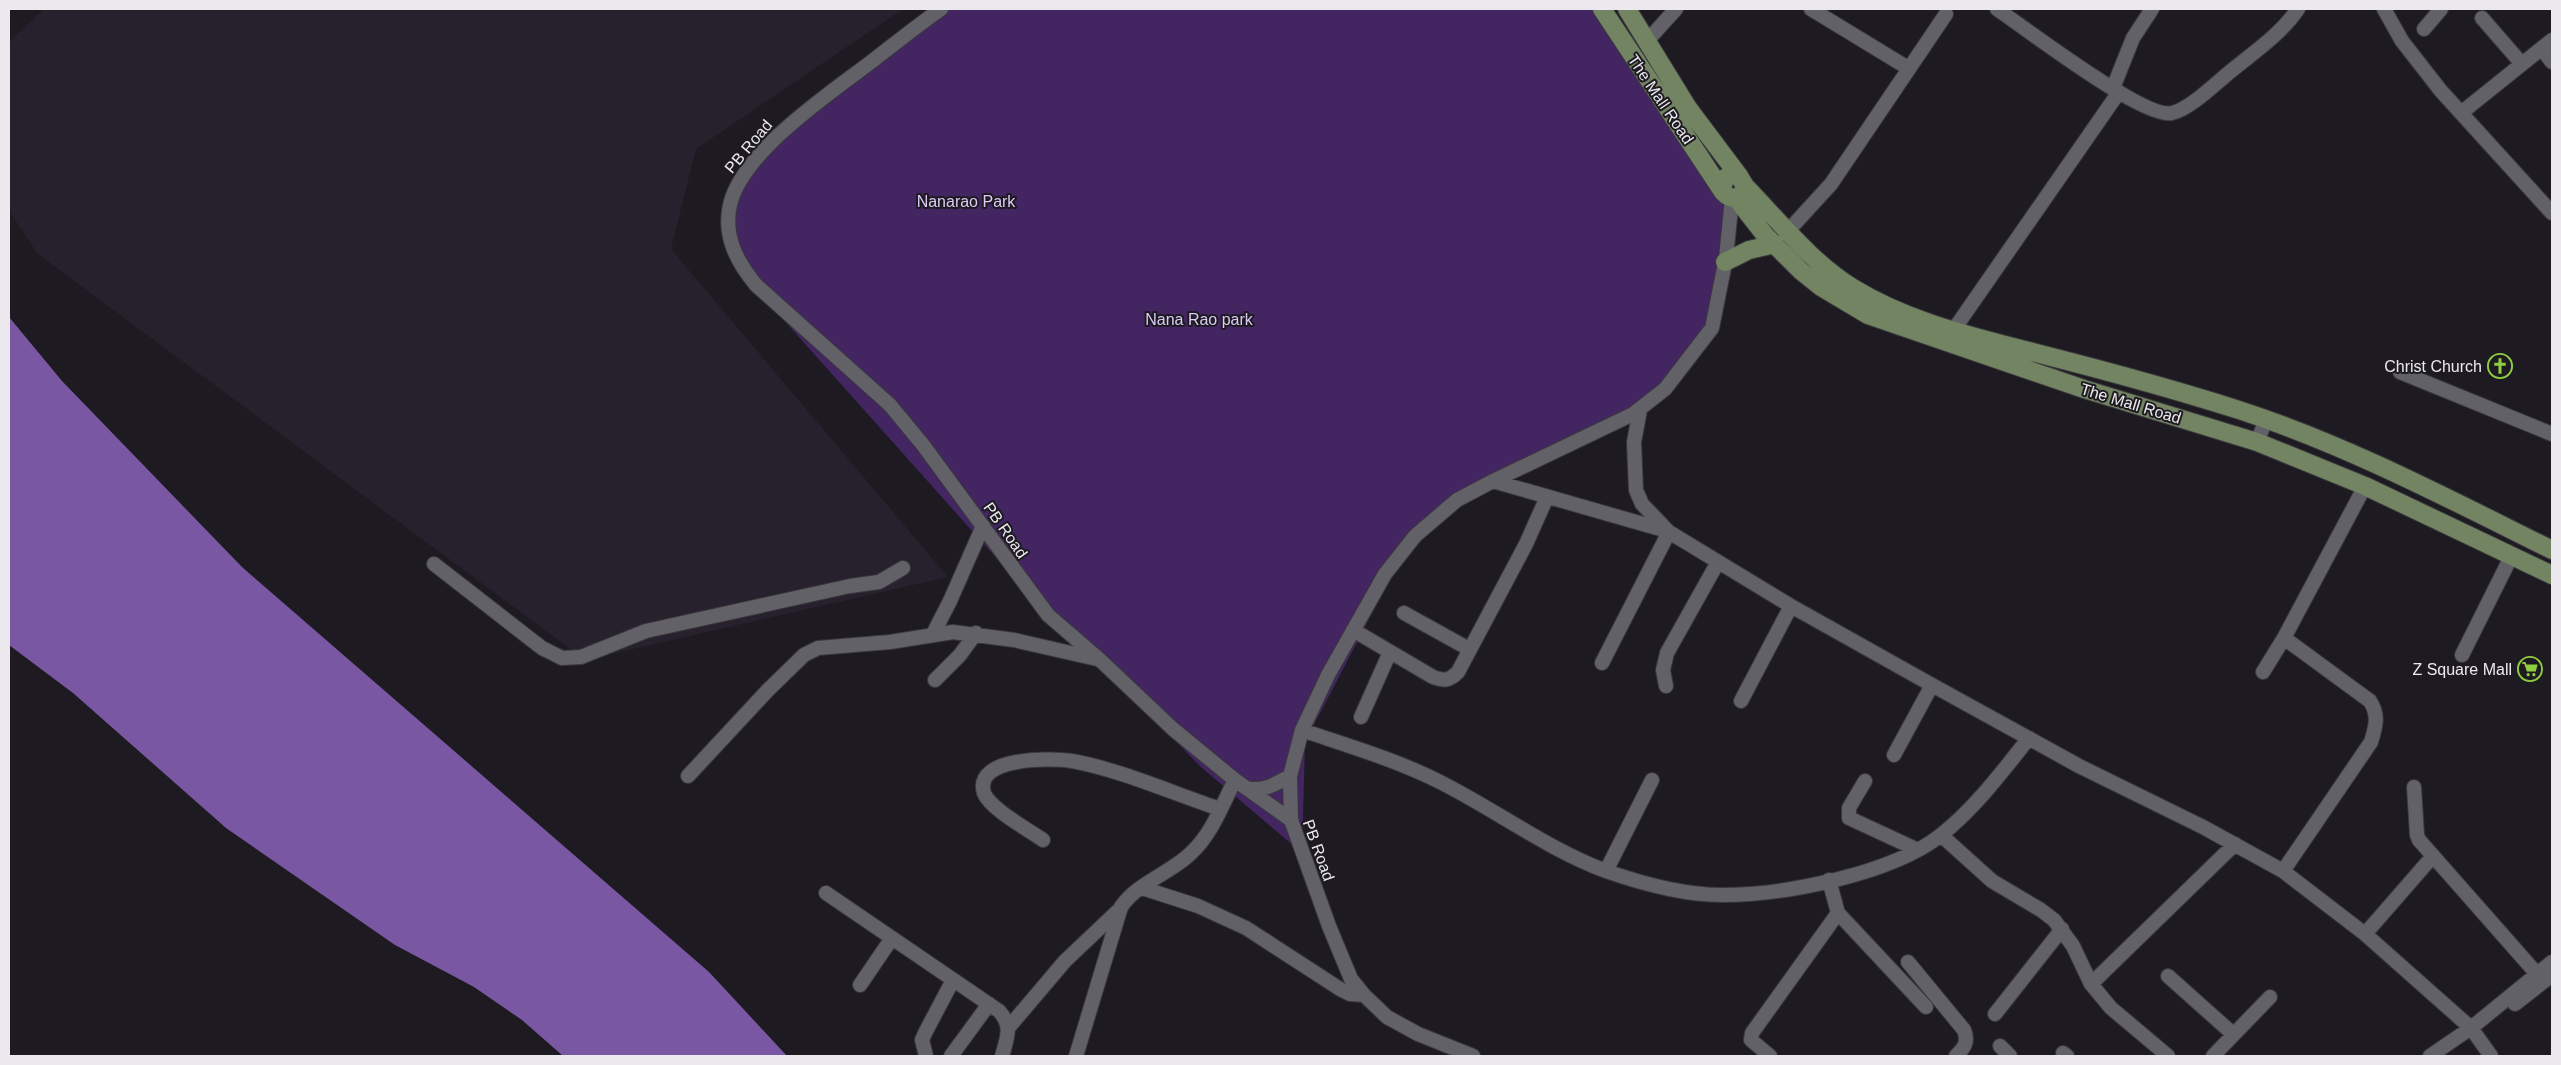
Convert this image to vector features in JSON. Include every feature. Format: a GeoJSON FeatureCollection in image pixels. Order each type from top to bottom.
{"type":"FeatureCollection","features":[{"type":"Feature","properties":{"kind":"main road","name":"The Mall Road"},"geometry":{"type":"LineString","coordinates":[[1602,9],[1625,47],[1775,244],[1808,276],[1847,304],[1868,316],[1949,337],[2129,377],[2266,420],[2397,474],[2552,550]]}},
{"type":"Feature","properties":{"kind":"main road","name":"The Mall Road"},"geometry":{"type":"LineString","coordinates":[[1627,9],[1735,189],[1788,231],[1829,270],[1852,288],[1949,337],[2257,442],[2364,486],[2552,574]]}},
{"type":"Feature","properties":{"kind":"main road"},"geometry":{"type":"LineString","coordinates":[[1725,262],[1749,250],[1775,244]]}},
{"type":"Feature","properties":{"kind":"street","name":"PB Road"},"geometry":{"type":"LineString","coordinates":[[942,9],[907,32],[826,95],[768,146],[735,190],[730,206],[729,233],[732,249],[742,267],[756,285],[890,405],[923,445],[1048,615],[1099,659],[1173,729],[1241,784],[1291,820],[1329,926],[1351,979],[1364,995],[1388,1016],[1418,1034],[1473,1056]]}},
{"type":"Feature","properties":{"kind":"street"},"geometry":{"type":"LineString","coordinates":[[1647,42],[1676,9]]}},
{"type":"Feature","properties":{"kind":"street"},"geometry":{"type":"LineString","coordinates":[[1811,9],[1908,68]]}},
{"type":"Feature","properties":{"kind":"street"},"geometry":{"type":"LineString","coordinates":[[1997,9],[2116,90],[2155,112],[2172,113],[2180,110],[2269,40],[2298,9]]}},
{"type":"Feature","properties":{"kind":"street"},"geometry":{"type":"LineString","coordinates":[[2384,9],[2402,41],[2460,113],[2552,213]]}},
{"type":"Feature","properties":{"kind":"street"},"geometry":{"type":"LineString","coordinates":[[2424,29],[2441,9]]}},
{"type":"Feature","properties":{"kind":"street"},"geometry":{"type":"LineString","coordinates":[[1949,337],[2116,90],[2133,38],[2146,11]]}},
{"type":"Feature","properties":{"kind":"street"},"geometry":{"type":"LineString","coordinates":[[1788,231],[1831,184],[1879,116],[1908,68],[1946,14]]}},
{"type":"Feature","properties":{"kind":"street"},"geometry":{"type":"LineString","coordinates":[[2485,15],[2522,64]]}},
{"type":"Feature","properties":{"kind":"street"},"geometry":{"type":"LineString","coordinates":[[2460,113],[2547,45],[2552,62]]}},
{"type":"Feature","properties":{"kind":"street"},"geometry":{"type":"LineString","coordinates":[[1291,820],[1290,776],[1302,730],[1328,675],[1385,574],[1411,541],[1446,508],[1493,481],[1640,410],[1665,389],[1708,335],[1715,318],[1735,189]]}},
{"type":"Feature","properties":{"kind":"street"},"geometry":{"type":"LineString","coordinates":[[2400,372],[2552,434]]}},
{"type":"Feature","properties":{"kind":"street"},"geometry":{"type":"LineString","coordinates":[[1640,410],[1634,442],[1636,490],[1642,504],[1668,531],[1791,606],[1932,685],[2138,797],[2235,844],[2283,871],[2365,934],[2474,1033],[2491,1056]]}},
{"type":"Feature","properties":{"kind":"street"},"geometry":{"type":"LineString","coordinates":[[2257,442],[2266,420]]}},
{"type":"Feature","properties":{"kind":"street"},"geometry":{"type":"LineString","coordinates":[[1493,481],[1668,531]]}},
{"type":"Feature","properties":{"kind":"street"},"geometry":{"type":"LineString","coordinates":[[2263,672],[2284,638],[2364,486]]}},
{"type":"Feature","properties":{"kind":"street"},"geometry":{"type":"LineString","coordinates":[[1353,630],[1433,677],[1447,680],[1458,672],[1526,544],[1547,497]]}},
{"type":"Feature","properties":{"kind":"street"},"geometry":{"type":"LineString","coordinates":[[933,634],[950,601],[983,526]]}},
{"type":"Feature","properties":{"kind":"street"},"geometry":{"type":"LineString","coordinates":[[1602,663],[1668,531]]}},
{"type":"Feature","properties":{"kind":"street"},"geometry":{"type":"LineString","coordinates":[[2462,656],[2512,555]]}},
{"type":"Feature","properties":{"kind":"street"},"geometry":{"type":"LineString","coordinates":[[1666,686],[1663,670],[1667,653],[1718,562]]}},
{"type":"Feature","properties":{"kind":"street"},"geometry":{"type":"LineString","coordinates":[[434,564],[542,648],[562,658],[581,657],[646,630],[850,586],[879,582],[903,568]]}},
{"type":"Feature","properties":{"kind":"street"},"geometry":{"type":"LineString","coordinates":[[1741,701],[1791,606]]}},
{"type":"Feature","properties":{"kind":"street"},"geometry":{"type":"LineString","coordinates":[[1404,613],[1469,649]]}},
{"type":"Feature","properties":{"kind":"street"},"geometry":{"type":"LineString","coordinates":[[688,776],[804,655],[827,645],[890,642],[953,632],[976,634],[1099,659]]}},
{"type":"Feature","properties":{"kind":"street"},"geometry":{"type":"LineString","coordinates":[[935,680],[960,655],[976,634]]}},
{"type":"Feature","properties":{"kind":"street"},"geometry":{"type":"LineString","coordinates":[[2283,871],[2370,742],[2376,726],[2376,710],[2370,701],[2284,638]]}},
{"type":"Feature","properties":{"kind":"street"},"geometry":{"type":"LineString","coordinates":[[1362,717],[1390,652]]}},
{"type":"Feature","properties":{"kind":"street"},"geometry":{"type":"LineString","coordinates":[[1894,755],[1932,685]]}},
{"type":"Feature","properties":{"kind":"street"},"geometry":{"type":"LineString","coordinates":[[1302,730],[1441,782],[1578,859],[1606,871],[1677,890],[1722,895],[1775,891],[1829,880],[1872,869],[1918,850],[1941,835],[1971,807],[2029,738]]}},
{"type":"Feature","properties":{"kind":"street"},"geometry":{"type":"LineString","coordinates":[[1043,840],[991,803],[984,794],[984,785],[991,772],[1028,759],[1073,761],[1097,767],[1220,810]]}},
{"type":"Feature","properties":{"kind":"street"},"geometry":{"type":"LineString","coordinates":[[1076,1056],[1122,907],[1126,900],[1192,852],[1207,834],[1220,810],[1241,784],[1252,790],[1270,787],[1290,776]]}},
{"type":"Feature","properties":{"kind":"street"},"geometry":{"type":"LineString","coordinates":[[1606,871],[1652,780]]}},
{"type":"Feature","properties":{"kind":"street"},"geometry":{"type":"LineString","coordinates":[[1865,780],[1849,808],[1849,818],[1918,850]]}},
{"type":"Feature","properties":{"kind":"street"},"geometry":{"type":"LineString","coordinates":[[2414,787],[2417,835],[2432,856],[2536,974]]}},
{"type":"Feature","properties":{"kind":"street"},"geometry":{"type":"LineString","coordinates":[[1941,835],[1992,881],[2041,910],[2062,929],[2073,946],[2091,984],[2111,1008],[2164,1055]]}},
{"type":"Feature","properties":{"kind":"street"},"geometry":{"type":"LineString","coordinates":[[2091,984],[2235,844]]}},
{"type":"Feature","properties":{"kind":"street"},"geometry":{"type":"LineString","coordinates":[[2365,934],[2432,856]]}},
{"type":"Feature","properties":{"kind":"street"},"geometry":{"type":"LineString","coordinates":[[1829,880],[1838,914],[1926,1007]]}},
{"type":"Feature","properties":{"kind":"street"},"geometry":{"type":"LineString","coordinates":[[1142,888],[1222,916],[1275,945],[1340,989],[1350,994],[1364,995]]}},
{"type":"Feature","properties":{"kind":"street"},"geometry":{"type":"LineString","coordinates":[[826,893],[989,1004],[1006,1018],[1009,1027]]}},
{"type":"Feature","properties":{"kind":"street"},"geometry":{"type":"LineString","coordinates":[[1002,1056],[1009,1027],[1065,962],[1122,907]]}},
{"type":"Feature","properties":{"kind":"street"},"geometry":{"type":"LineString","coordinates":[[1770,1056],[1750,1040],[1752,1033],[1838,914]]}},
{"type":"Feature","properties":{"kind":"street"},"geometry":{"type":"LineString","coordinates":[[1995,1014],[2062,929]]}},
{"type":"Feature","properties":{"kind":"street"},"geometry":{"type":"LineString","coordinates":[[860,985],[892,938]]}},
{"type":"Feature","properties":{"kind":"street"},"geometry":{"type":"LineString","coordinates":[[1908,962],[1964,1030],[1967,1038],[1966,1044],[1956,1056]]}},
{"type":"Feature","properties":{"kind":"street"},"geometry":{"type":"LineString","coordinates":[[2474,1033],[2536,974],[2552,962]]}},
{"type":"Feature","properties":{"kind":"street"},"geometry":{"type":"LineString","coordinates":[[2168,976],[2233,1034]]}},
{"type":"Feature","properties":{"kind":"street"},"geometry":{"type":"LineString","coordinates":[[2430,1056],[2487,1025],[2552,976]]}},
{"type":"Feature","properties":{"kind":"street"},"geometry":{"type":"LineString","coordinates":[[926,1056],[922,1040],[954,980]]}},
{"type":"Feature","properties":{"kind":"street"},"geometry":{"type":"LineString","coordinates":[[2213,1056],[2270,997]]}},
{"type":"Feature","properties":{"kind":"street"},"geometry":{"type":"LineString","coordinates":[[951,1056],[989,1004]]}},
{"type":"Feature","properties":{"kind":"shaded area"},"geometry":{"type":"Polygon","coordinates":[[[44,9],[903,9],[696,149],[671,249],[948,577],[585,660],[38,254],[9,211],[9,42],[44,9]]]}},
{"type":"Feature","properties":{"kind":"shaded area"},"geometry":{"type":"Polygon","coordinates":[[[9,317],[62,381],[242,567],[709,972],[787,1056],[563,1056],[522,1020],[474,987],[395,945],[226,828],[73,693],[9,645],[9,317]]]}},
{"type":"Feature","properties":{"kind":"green space","name":"Nana Rao park"},"geometry":{"type":"Polygon","coordinates":[[[942,9],[1610,9],[1726,198],[1724,263],[1703,340],[1659,393],[1455,501],[1402,556],[1305,742],[1302,853],[1201,767],[1016,580],[738,269],[728,195],[812,101],[942,9]]]}},
{"type":"Feature","properties":{"kind":"place","name":"Christ Church"},"geometry":{"type":"Point","coordinates":[2500,366]}},
{"type":"Feature","properties":{"kind":"place","name":"Z Square Mall"},"geometry":{"type":"Point","coordinates":[2530,669]}},
{"type":"Feature","properties":{"kind":"park label","name":"Nanarao Park"},"geometry":{"type":"Point","coordinates":[966,201]}}]}
